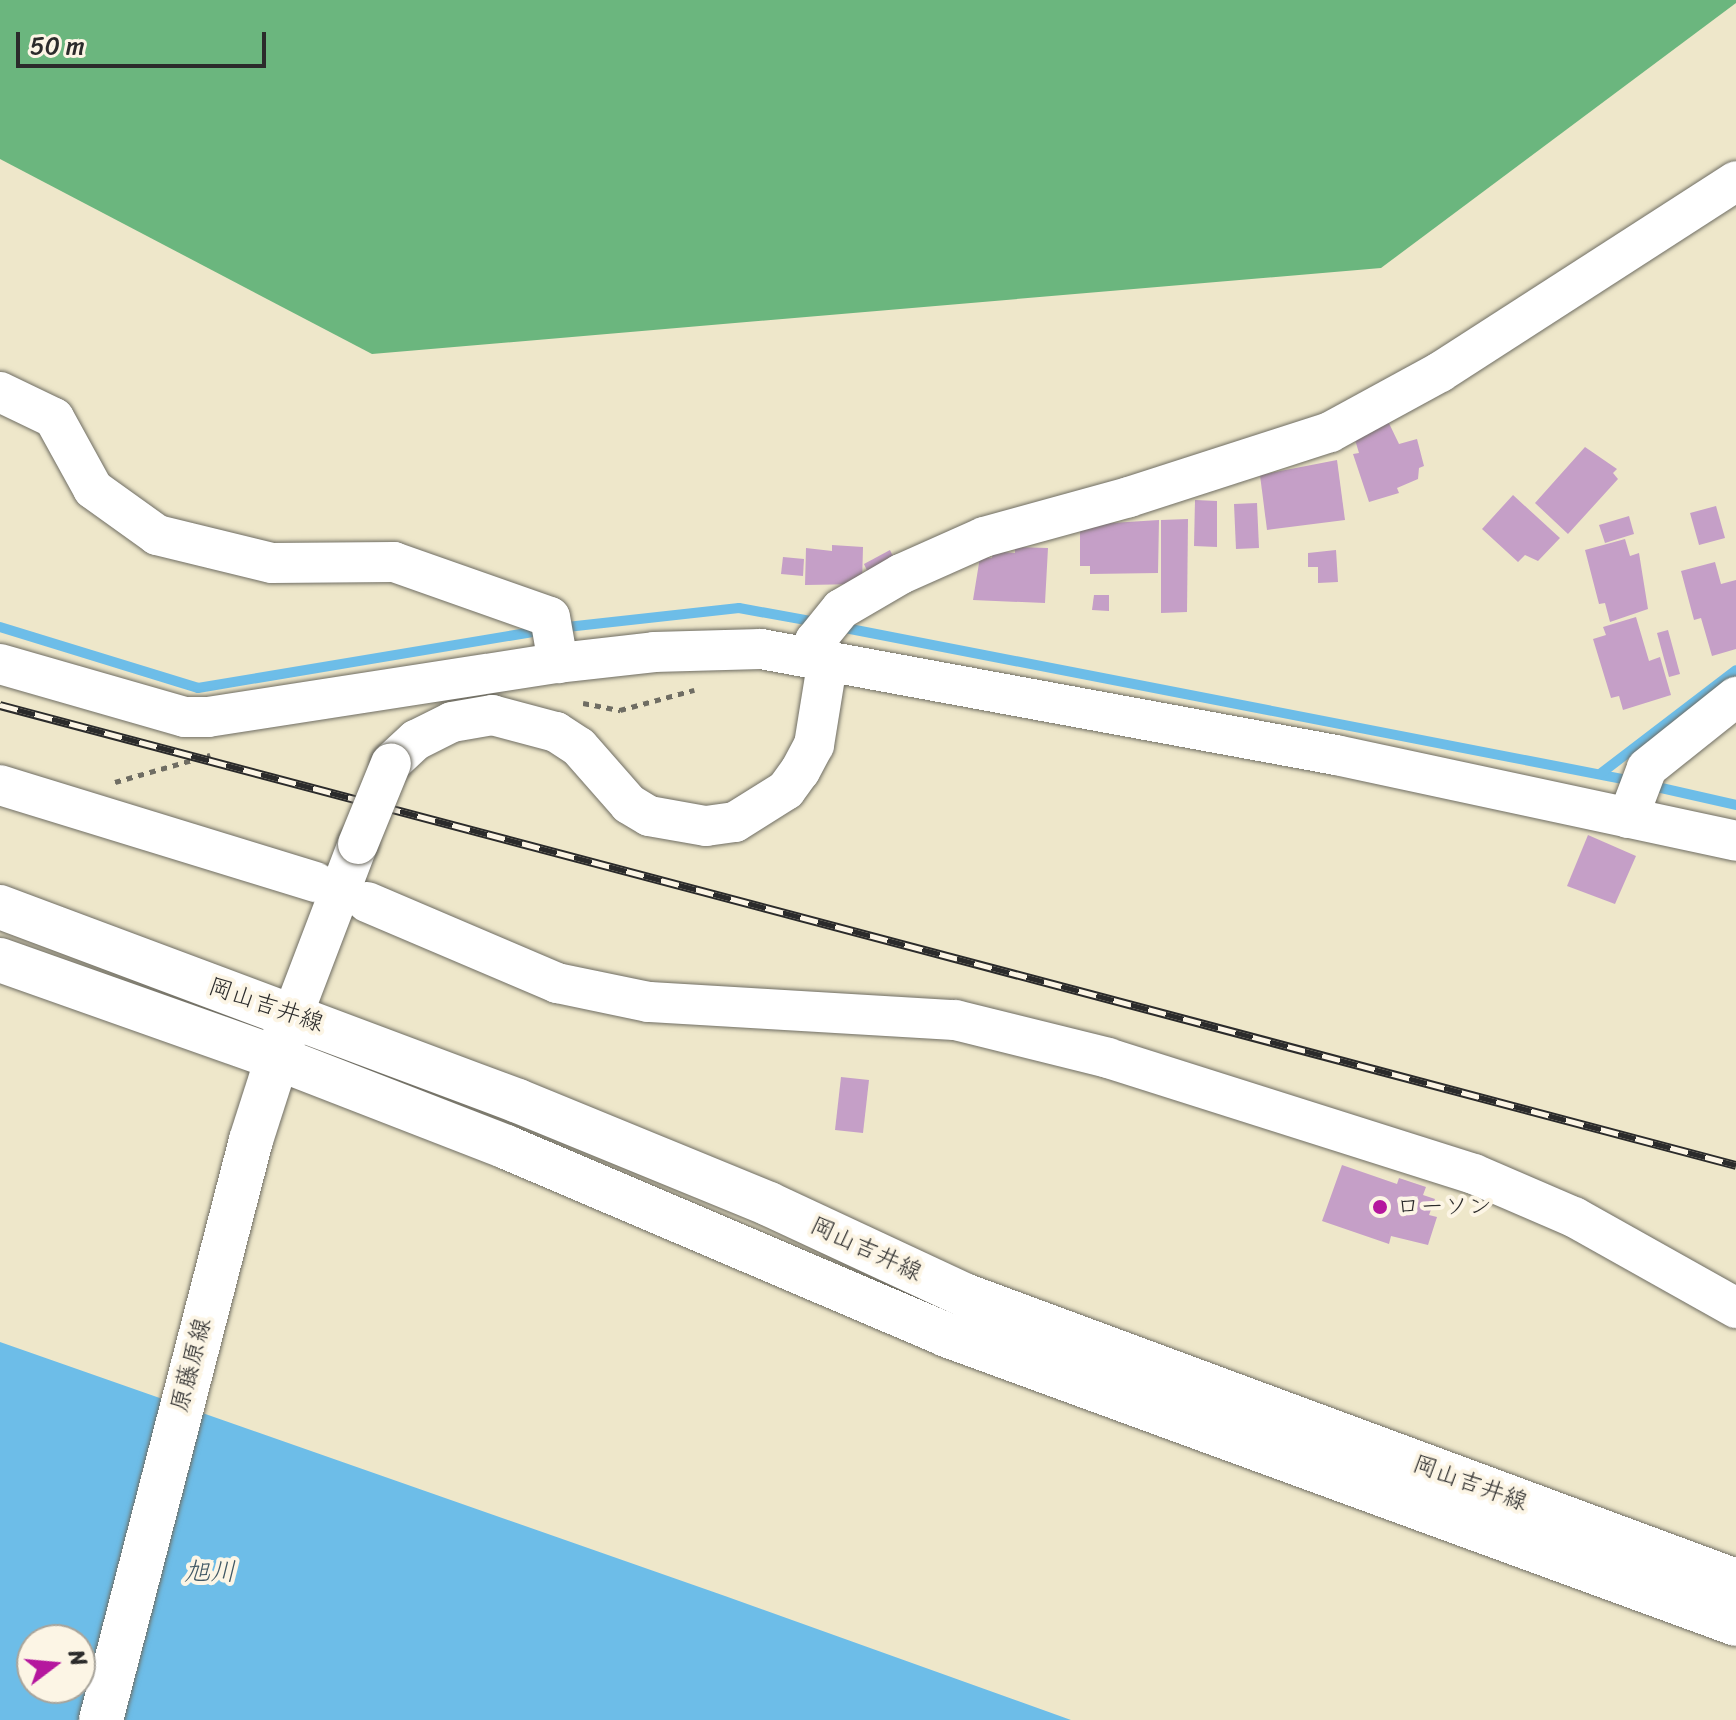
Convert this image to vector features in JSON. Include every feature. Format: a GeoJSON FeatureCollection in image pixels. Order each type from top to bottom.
{"type":"FeatureCollection","features":[{"type":"Feature","properties":{"kind":"main road","name":"岡山吉井線"},"geometry":{"type":"LineString","coordinates":[[0,907],[293,1014],[769,1204],[964,1295],[1736,1581]]}},
{"type":"Feature","properties":{"kind":"main road","name":"岡山吉井線"},"geometry":{"type":"LineString","coordinates":[[0,960],[277,1058],[506,1147],[946,1335],[1736,1624]]}},
{"type":"Feature","properties":{"kind":"main road","name":"原藤原線"},"geometry":{"type":"LineString","coordinates":[[101,1720],[251,1140],[293,1014]]}},
{"type":"Feature","properties":{"kind":"street"},"geometry":{"type":"LineString","coordinates":[[293,1014],[391,763],[416,740],[452,722],[492,715],[556,732],[579,747],[629,804],[649,816],[706,826],[735,822],[786,790],[814,745],[818,652],[841,609],[901,574],[984,537],[1129,497],[1330,432],[1440,372],[1736,181]]}},
{"type":"Feature","properties":{"kind":"street"},"geometry":{"type":"LineString","coordinates":[[0,392],[54,418],[93,489],[157,535],[272,563],[394,562],[554,639]]}},
{"type":"Feature","properties":{"kind":"street"},"geometry":{"type":"LineString","coordinates":[[0,664],[185,717],[554,639],[669,652],[761,649],[818,652],[1336,755],[1636,794],[1736,841]]}},
{"type":"Feature","properties":{"kind":"street"},"geometry":{"type":"LineString","coordinates":[[1636,794],[1736,697]]}},
{"type":"Feature","properties":{"kind":"street"},"geometry":{"type":"LineString","coordinates":[[0,785],[315,882]]}},
{"type":"Feature","properties":{"kind":"street"},"geometry":{"type":"LineString","coordinates":[[367,902],[557,983],[649,1002],[955,1020],[1108,1058],[1474,1174],[1574,1217],[1736,1308]]}},
{"type":"Feature","properties":{"kind":"green space"},"geometry":{"type":"Polygon","coordinates":[[[0,0],[1736,0],[1736,3],[1381,268],[372,354],[0,159],[0,0]]]}},
{"type":"Feature","properties":{"kind":"water","name":"旭川"},"geometry":{"type":"Polygon","coordinates":[[[0,1342],[725,1596],[1071,1720],[0,1720],[0,1342]]]}},
{"type":"Feature","properties":{"kind":"building"},"geometry":{"type":"Polygon","coordinates":[[[1385,415],[1399,444],[1417,439],[1424,466],[1419,468],[1418,479],[1397,488],[1399,493],[1369,502],[1353,454],[1359,453],[1353,433],[1385,415]]]}},
{"type":"Feature","properties":{"kind":"building"},"geometry":{"type":"Polygon","coordinates":[[[1585,447],[1617,469],[1613,473],[1618,479],[1568,534],[1535,503],[1585,447]]]}},
{"type":"Feature","properties":{"kind":"building"},"geometry":{"type":"Polygon","coordinates":[[[1337,460],[1345,520],[1267,530],[1260,475],[1337,460]]]}},
{"type":"Feature","properties":{"kind":"building"},"geometry":{"type":"Polygon","coordinates":[[[1513,495],[1560,538],[1538,561],[1525,555],[1518,562],[1482,529],[1513,495]]]}},
{"type":"Feature","properties":{"kind":"building"},"geometry":{"type":"Polygon","coordinates":[[[1195,500],[1217,501],[1217,547],[1194,546],[1195,500]]]}},
{"type":"Feature","properties":{"kind":"building"},"geometry":{"type":"Polygon","coordinates":[[[1257,503],[1259,548],[1236,549],[1234,504],[1257,503]]]}},
{"type":"Feature","properties":{"kind":"building"},"geometry":{"type":"Polygon","coordinates":[[[1716,506],[1725,538],[1699,545],[1690,513],[1716,506]]]}},
{"type":"Feature","properties":{"kind":"building"},"geometry":{"type":"Polygon","coordinates":[[[1629,516],[1634,534],[1605,543],[1599,525],[1629,516]]]}},
{"type":"Feature","properties":{"kind":"building"},"geometry":{"type":"Polygon","coordinates":[[[1188,519],[1187,612],[1161,613],[1161,520],[1188,519]]]}},
{"type":"Feature","properties":{"kind":"building"},"geometry":{"type":"Polygon","coordinates":[[[1159,520],[1158,573],[1090,574],[1090,566],[1080,566],[1080,525],[1159,520]]]}},
{"type":"Feature","properties":{"kind":"building"},"geometry":{"type":"Polygon","coordinates":[[[1625,539],[1630,556],[1639,553],[1648,609],[1610,622],[1605,603],[1599,604],[1585,550],[1625,539]]]}},
{"type":"Feature","properties":{"kind":"building"},"geometry":{"type":"Polygon","coordinates":[[[832,545],[863,547],[862,584],[805,585],[806,548],[832,551],[832,545]]]}},
{"type":"Feature","properties":{"kind":"building"},"geometry":{"type":"Polygon","coordinates":[[[1015,547],[1048,548],[1045,603],[973,600],[980,557],[992,558],[992,551],[1015,553],[1015,547]]]}},
{"type":"Feature","properties":{"kind":"building"},"geometry":{"type":"Polygon","coordinates":[[[890,550],[897,565],[871,579],[864,564],[890,550]]]}},
{"type":"Feature","properties":{"kind":"building"},"geometry":{"type":"Polygon","coordinates":[[[1336,550],[1338,582],[1318,583],[1318,567],[1308,567],[1308,553],[1336,550]]]}},
{"type":"Feature","properties":{"kind":"building"},"geometry":{"type":"Polygon","coordinates":[[[783,557],[804,559],[803,576],[781,574],[783,557]]]}},
{"type":"Feature","properties":{"kind":"building"},"geometry":{"type":"Polygon","coordinates":[[[1715,562],[1721,584],[1736,580],[1736,649],[1712,656],[1701,618],[1694,620],[1681,571],[1715,562]]]}},
{"type":"Feature","properties":{"kind":"building"},"geometry":{"type":"Polygon","coordinates":[[[1094,595],[1109,595],[1109,611],[1092,610],[1094,595]]]}},
{"type":"Feature","properties":{"kind":"building"},"geometry":{"type":"Polygon","coordinates":[[[1636,617],[1649,661],[1660,657],[1671,695],[1623,710],[1619,696],[1611,698],[1593,639],[1606,635],[1603,627],[1636,617]]]}},
{"type":"Feature","properties":{"kind":"building"},"geometry":{"type":"Polygon","coordinates":[[[1668,630],[1680,674],[1669,677],[1657,633],[1668,630]]]}},
{"type":"Feature","properties":{"kind":"building"},"geometry":{"type":"Polygon","coordinates":[[[1588,835],[1636,856],[1615,904],[1567,886],[1588,835]]]}},
{"type":"Feature","properties":{"kind":"building"},"geometry":{"type":"Polygon","coordinates":[[[841,1077],[869,1080],[863,1133],[835,1130],[841,1077]]]}},
{"type":"Feature","properties":{"kind":"building","name":"ローソン"},"geometry":{"type":"Polygon","coordinates":[[[1342,1165],[1397,1184],[1399,1178],[1426,1187],[1423,1195],[1435,1199],[1429,1215],[1437,1217],[1428,1245],[1391,1236],[1389,1244],[1322,1221],[1342,1165]]]}},
{"type":"Feature","properties":{"kind":"waterway"},"geometry":{"type":"LineString","coordinates":[[558,628],[739,608],[816,622]]}},
{"type":"Feature","properties":{"kind":"waterway"},"geometry":{"type":"LineString","coordinates":[[0,627],[198,688],[543,630]]}},
{"type":"Feature","properties":{"kind":"waterway"},"geometry":{"type":"LineString","coordinates":[[840,627],[1633,781]]}},
{"type":"Feature","properties":{"kind":"waterway"},"geometry":{"type":"LineString","coordinates":[[1600,774],[1736,670]]}},
{"type":"Feature","properties":{"kind":"waterway"},"geometry":{"type":"LineString","coordinates":[[1648,785],[1736,805]]}},
{"type":"Feature","properties":{"kind":"railway"},"geometry":{"type":"LineString","coordinates":[[0,705],[1736,1165]]}},
{"type":"Feature","properties":{"kind":"place","name":"ローソン"},"geometry":{"type":"Point","coordinates":[1380,1207]}}]}
